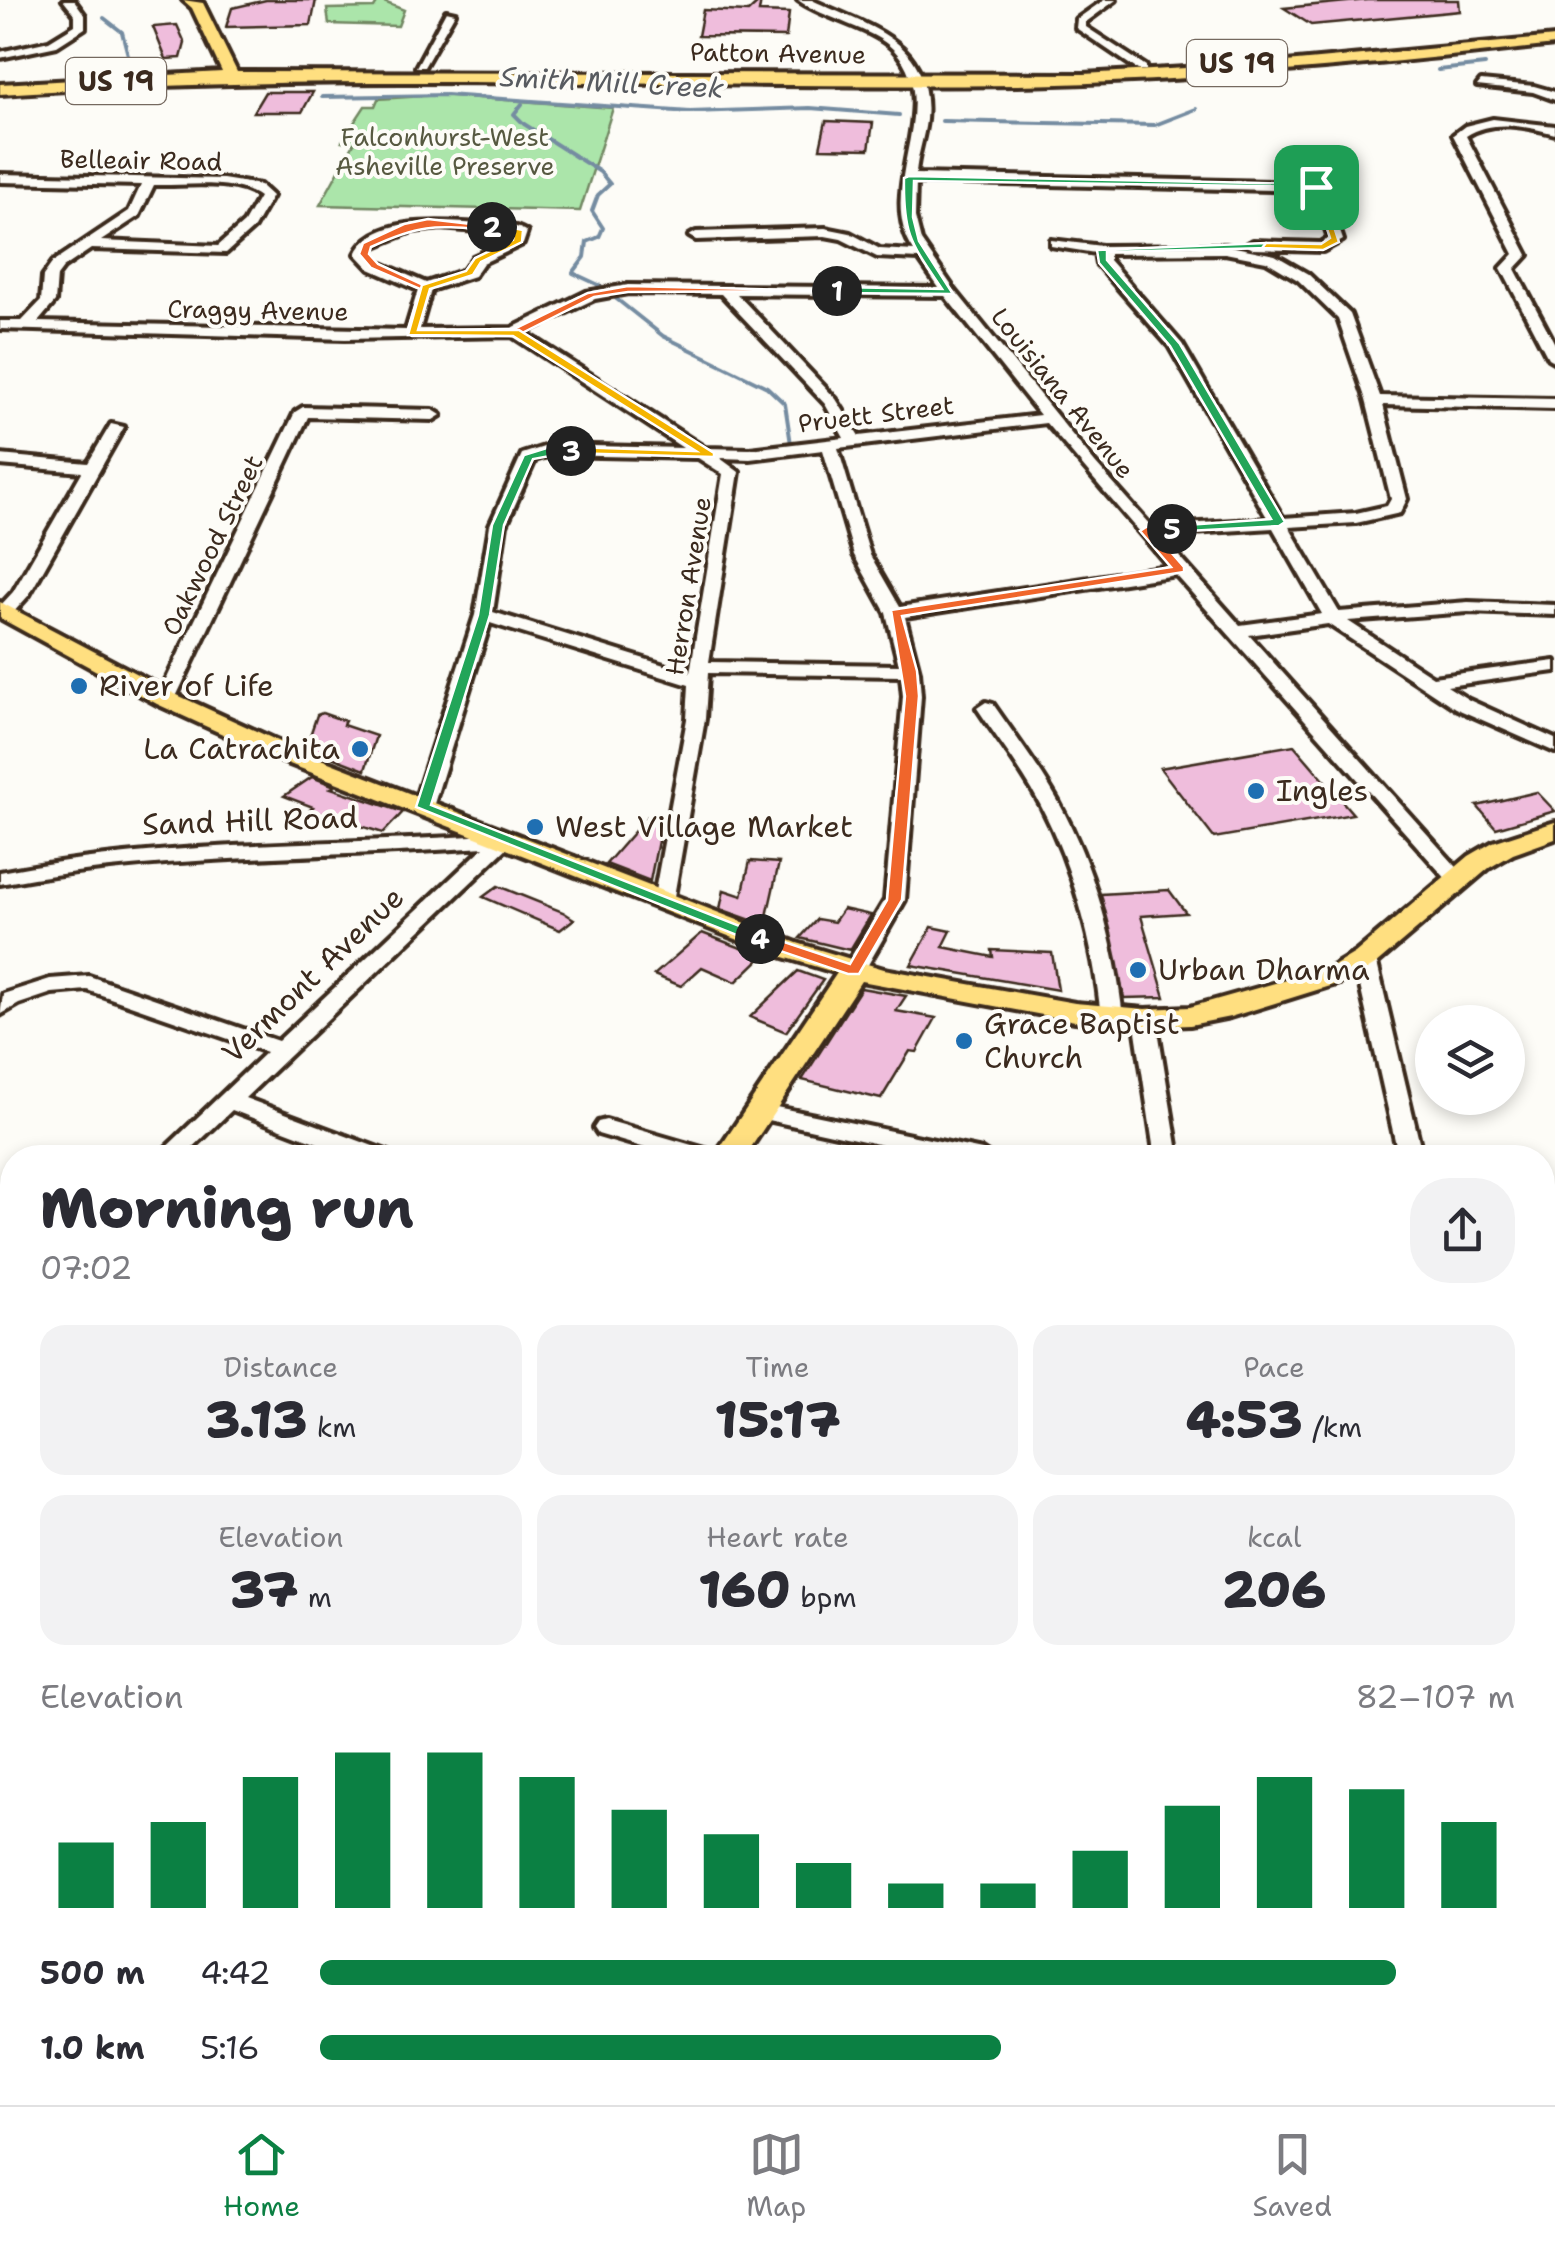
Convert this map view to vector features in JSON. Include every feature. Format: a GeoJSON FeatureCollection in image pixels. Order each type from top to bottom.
{"type":"FeatureCollection","features":[{"type":"Feature","properties":{"kind":"main road"},"geometry":{"type":"LineString","coordinates":[[190,0],[198,6],[215,48],[230,72]]}},
{"type":"Feature","properties":{"kind":"main road","name":"Patton Avenue"},"geometry":{"type":"LineString","coordinates":[[0,82],[420,65],[918,76],[1142,68],[1555,37]]}},
{"type":"Feature","properties":{"kind":"main road","name":"Patton Avenue"},"geometry":{"type":"LineString","coordinates":[[0,90],[230,72],[1160,76],[1394,58],[1555,37]]}},
{"type":"Feature","properties":{"kind":"main road"},"geometry":{"type":"LineString","coordinates":[[2,610],[166,699],[291,756],[663,902],[854,970],[1112,1017],[1145,1018],[1230,1008],[1329,978],[1365,959],[1456,878],[1503,848],[1555,830]]}},
{"type":"Feature","properties":{"kind":"main road"},"geometry":{"type":"LineString","coordinates":[[738,1145],[854,970]]}},
{"type":"Feature","properties":{"kind":"street"},"geometry":{"type":"LineString","coordinates":[[0,56],[49,46],[69,37],[81,26],[80,15],[68,0]]}},
{"type":"Feature","properties":{"kind":"street"},"geometry":{"type":"LineString","coordinates":[[804,0],[895,44],[910,58],[918,76]]}},
{"type":"Feature","properties":{"kind":"street"},"geometry":{"type":"LineString","coordinates":[[1111,0],[1081,21],[1081,28],[1142,68]]}},
{"type":"Feature","properties":{"kind":"street"},"geometry":{"type":"LineString","coordinates":[[420,65],[450,13]]}},
{"type":"Feature","properties":{"kind":"street","name":"Louisiana Avenue"},"geometry":{"type":"LineString","coordinates":[[918,76],[920,118],[909,178],[908,217],[914,241],[949,292],[1049,418],[1456,878]]}},
{"type":"Feature","properties":{"kind":"street"},"geometry":{"type":"LineString","coordinates":[[1481,84],[1534,89],[1555,96]]}},
{"type":"Feature","properties":{"kind":"street"},"geometry":{"type":"LineString","coordinates":[[1555,130],[1506,122],[1472,126],[1459,135],[1521,255],[1508,268],[1555,358]]}},
{"type":"Feature","properties":{"kind":"street"},"geometry":{"type":"LineString","coordinates":[[1056,244],[1102,250],[1331,244],[1336,240],[1309,158]]}},
{"type":"Feature","properties":{"kind":"street","name":"Belleair Road"},"geometry":{"type":"LineString","coordinates":[[0,178],[223,184],[256,188],[266,196],[249,225],[221,250],[92,245]]}},
{"type":"Feature","properties":{"kind":"street"},"geometry":{"type":"LineString","coordinates":[[909,178],[1316,187]]}},
{"type":"Feature","properties":{"kind":"street"},"geometry":{"type":"LineString","coordinates":[[26,326],[48,302],[50,276],[58,265],[134,214],[148,184]]}},
{"type":"Feature","properties":{"kind":"street"},"geometry":{"type":"LineString","coordinates":[[428,222],[520,232],[518,242],[478,260],[469,273],[425,288],[374,266],[364,254],[366,245],[408,226],[428,222]]}},
{"type":"Feature","properties":{"kind":"street"},"geometry":{"type":"LineString","coordinates":[[696,236],[825,232],[846,236],[877,253],[924,255]]}},
{"type":"Feature","properties":{"kind":"street"},"geometry":{"type":"LineString","coordinates":[[1146,531],[1356,518],[1394,510],[1399,499],[1374,400],[1345,317],[1290,268],[1270,258],[1225,248]]}},
{"type":"Feature","properties":{"kind":"street"},"geometry":{"type":"LineString","coordinates":[[1102,250],[1102,260],[1175,344],[1335,620],[1426,683],[1494,721],[1555,746]]}},
{"type":"Feature","properties":{"kind":"street"},"geometry":{"type":"LineString","coordinates":[[412,333],[425,288]]}},
{"type":"Feature","properties":{"kind":"street"},"geometry":{"type":"LineString","coordinates":[[516,332],[591,295],[628,289],[949,292]]}},
{"type":"Feature","properties":{"kind":"street"},"geometry":{"type":"LineString","coordinates":[[724,289],[831,402],[854,441]]}},
{"type":"Feature","properties":{"kind":"street","name":"Craggy Avenue"},"geometry":{"type":"LineString","coordinates":[[0,324],[275,334],[516,332]]}},
{"type":"Feature","properties":{"kind":"street","name":"Herron Avenue"},"geometry":{"type":"LineString","coordinates":[[516,332],[731,472],[698,674],[696,719],[663,902]]}},
{"type":"Feature","properties":{"kind":"street"},"geometry":{"type":"LineString","coordinates":[[1374,400],[1555,404]]}},
{"type":"Feature","properties":{"kind":"street","name":"Oakwood Street"},"geometry":{"type":"LineString","coordinates":[[166,699],[304,412],[433,415]]}},
{"type":"Feature","properties":{"kind":"street","name":"Pruett Street"},"geometry":{"type":"LineString","coordinates":[[484,615],[498,525],[528,457],[550,450],[710,455],[1049,418]]}},
{"type":"Feature","properties":{"kind":"street"},"geometry":{"type":"LineString","coordinates":[[2,610],[20,595],[116,427]]}},
{"type":"Feature","properties":{"kind":"street"},"geometry":{"type":"LineString","coordinates":[[829,445],[862,555],[895,613],[910,671],[912,696],[895,900],[854,970]]}},
{"type":"Feature","properties":{"kind":"street"},"geometry":{"type":"LineString","coordinates":[[0,460],[92,468]]}},
{"type":"Feature","properties":{"kind":"street"},"geometry":{"type":"LineString","coordinates":[[895,613],[1180,570]]}},
{"type":"Feature","properties":{"kind":"street"},"geometry":{"type":"LineString","coordinates":[[1234,631],[1378,612],[1450,608],[1555,610]]}},
{"type":"Feature","properties":{"kind":"street"},"geometry":{"type":"LineString","coordinates":[[423,807],[484,615],[698,674],[910,671]]}},
{"type":"Feature","properties":{"kind":"street"},"geometry":{"type":"LineString","coordinates":[[1426,683],[1555,666]]}},
{"type":"Feature","properties":{"kind":"street"},"geometry":{"type":"LineString","coordinates":[[986,708],[1051,806],[1102,950],[1112,1017]]}},
{"type":"Feature","properties":{"kind":"street","name":"Sand Hill Road"},"geometry":{"type":"LineString","coordinates":[[0,878],[78,861],[184,850],[440,846],[504,840]]}},
{"type":"Feature","properties":{"kind":"street","name":"Vermont Avenue"},"geometry":{"type":"LineString","coordinates":[[181,1145],[504,840]]}},
{"type":"Feature","properties":{"kind":"street"},"geometry":{"type":"LineString","coordinates":[[1365,959],[1408,1145]]}},
{"type":"Feature","properties":{"kind":"street"},"geometry":{"type":"LineString","coordinates":[[0,1008],[12,999],[50,986],[89,983],[280,1049]]}},
{"type":"Feature","properties":{"kind":"street"},"geometry":{"type":"LineString","coordinates":[[1145,1018],[1165,1145]]}},
{"type":"Feature","properties":{"kind":"street"},"geometry":{"type":"LineString","coordinates":[[229,1100],[347,1145]]}},
{"type":"Feature","properties":{"kind":"street"},"geometry":{"type":"LineString","coordinates":[[762,1112],[920,1145]]}},
{"type":"Feature","properties":{"kind":"street"},"geometry":{"type":"LineString","coordinates":[[606,1128],[664,1145]]}},
{"type":"Feature","properties":{"kind":"green space"},"geometry":{"type":"Polygon","coordinates":[[[379,0],[404,10],[398,26],[329,24],[327,9],[374,8],[379,0]]]}},
{"type":"Feature","properties":{"kind":"green space","name":"Falconhurst-West Asheville Preserve"},"geometry":{"type":"Polygon","coordinates":[[[439,95],[613,108],[580,211],[320,205],[354,143],[342,141],[365,106],[375,106],[378,99],[439,95]]]}},
{"type":"Feature","properties":{"kind":"building"},"geometry":{"type":"Polygon","coordinates":[[[266,0],[316,0],[311,25],[226,27],[232,8],[266,0]]]}},
{"type":"Feature","properties":{"kind":"building"},"geometry":{"type":"Polygon","coordinates":[[[761,0],[759,12],[789,13],[786,37],[698,36],[703,10],[748,12],[761,0]]]}},
{"type":"Feature","properties":{"kind":"building"},"geometry":{"type":"Polygon","coordinates":[[[1368,0],[1459,0],[1460,11],[1311,25],[1284,8],[1368,0]]]}},
{"type":"Feature","properties":{"kind":"building"},"geometry":{"type":"Polygon","coordinates":[[[177,25],[185,43],[181,58],[166,59],[153,27],[177,25]]]}},
{"type":"Feature","properties":{"kind":"building"},"geometry":{"type":"Polygon","coordinates":[[[265,92],[313,92],[302,112],[253,112],[265,92]]]}},
{"type":"Feature","properties":{"kind":"building"},"geometry":{"type":"Polygon","coordinates":[[[826,121],[873,123],[869,149],[820,148],[826,121]]]}},
{"type":"Feature","properties":{"kind":"building"},"geometry":{"type":"Polygon","coordinates":[[[322,713],[376,736],[365,770],[306,747],[317,715],[322,713]]]}},
{"type":"Feature","properties":{"kind":"building","name":"Ingles"},"geometry":{"type":"Polygon","coordinates":[[[1294,745],[1353,814],[1214,838],[1160,768],[1294,745]]]}},
{"type":"Feature","properties":{"kind":"building"},"geometry":{"type":"Polygon","coordinates":[[[312,777],[335,786],[331,788],[403,812],[383,833],[310,810],[313,807],[284,796],[312,777]]]}},
{"type":"Feature","properties":{"kind":"building"},"geometry":{"type":"Polygon","coordinates":[[[1537,792],[1555,811],[1496,828],[1477,806],[1537,792]]]}},
{"type":"Feature","properties":{"kind":"building"},"geometry":{"type":"Polygon","coordinates":[[[647,817],[662,821],[650,881],[606,864],[647,817]]]}},
{"type":"Feature","properties":{"kind":"building"},"geometry":{"type":"Polygon","coordinates":[[[750,861],[779,863],[765,925],[720,909],[724,890],[742,896],[750,861]]]}},
{"type":"Feature","properties":{"kind":"building"},"geometry":{"type":"Polygon","coordinates":[[[498,886],[574,919],[560,930],[483,897],[498,886]]]}},
{"type":"Feature","properties":{"kind":"building","name":"Urban Dharma"},"geometry":{"type":"Polygon","coordinates":[[[1169,890],[1186,913],[1141,916],[1165,997],[1124,998],[1101,894],[1169,890]]]}},
{"type":"Feature","properties":{"kind":"building"},"geometry":{"type":"Polygon","coordinates":[[[843,909],[871,915],[850,950],[800,938],[817,919],[834,922],[843,909]]]}},
{"type":"Feature","properties":{"kind":"building"},"geometry":{"type":"Polygon","coordinates":[[[932,927],[951,931],[943,947],[993,957],[992,950],[1052,953],[1058,990],[911,965],[932,927]]]}},
{"type":"Feature","properties":{"kind":"building"},"geometry":{"type":"Polygon","coordinates":[[[702,933],[763,956],[736,982],[702,967],[681,986],[654,975],[702,933]]]}},
{"type":"Feature","properties":{"kind":"building"},"geometry":{"type":"Polygon","coordinates":[[[798,971],[823,980],[786,1032],[750,1017],[798,971]]]}},
{"type":"Feature","properties":{"kind":"building"},"geometry":{"type":"Polygon","coordinates":[[[861,988],[906,996],[896,1011],[936,1018],[917,1052],[910,1051],[881,1099],[802,1080],[861,988]]]}},
{"type":"Feature","properties":{"kind":"waterway","name":"Smith Mill Creek"},"geometry":{"type":"LineString","coordinates":[[104,18],[122,32],[128,55]]}},
{"type":"Feature","properties":{"kind":"waterway","name":"Smith Mill Creek"},"geometry":{"type":"LineString","coordinates":[[1438,70],[1485,65]]}},
{"type":"Feature","properties":{"kind":"waterway","name":"Smith Mill Creek"},"geometry":{"type":"LineString","coordinates":[[322,97],[446,95],[690,112],[810,108],[899,115]]}},
{"type":"Feature","properties":{"kind":"waterway"},"geometry":{"type":"LineString","coordinates":[[522,104],[514,114],[524,124],[600,172],[610,184],[598,195],[592,211],[603,228],[599,237],[587,242],[585,257],[573,273],[601,286]]}},
{"type":"Feature","properties":{"kind":"waterway","name":"Smith Mill Creek"},"geometry":{"type":"LineString","coordinates":[[942,121],[1155,125],[1196,109]]}},
{"type":"Feature","properties":{"kind":"waterway"},"geometry":{"type":"LineString","coordinates":[[614,297],[663,336],[767,387],[785,404],[791,444]]}},
{"type":"Feature","properties":{"kind":"place","name":"River of Life"},"geometry":{"type":"Point","coordinates":[79,686]}},
{"type":"Feature","properties":{"kind":"place","name":"La Catrachita"},"geometry":{"type":"Point","coordinates":[360,749]}},
{"type":"Feature","properties":{"kind":"place","name":"Ingles"},"geometry":{"type":"Point","coordinates":[1256,791]}},
{"type":"Feature","properties":{"kind":"place","name":"West Village Market"},"geometry":{"type":"Point","coordinates":[535,827]}},
{"type":"Feature","properties":{"kind":"place","name":"Urban Dharma"},"geometry":{"type":"Point","coordinates":[1138,970]}},
{"type":"Feature","properties":{"kind":"place","name":"Grace Baptist Church"},"geometry":{"type":"Point","coordinates":[964,1041]}},
{"type":"Feature","properties":{"kind":"route"},"geometry":{"type":"LineString","coordinates":[[1316,187],[909,178],[908,217],[914,241],[949,292],[628,289],[591,295],[516,332],[412,333],[425,288],[374,266],[364,254],[366,245],[408,226],[428,222],[520,232],[518,242],[478,260],[469,273],[425,288],[423,298],[412,333],[480,330],[516,332],[710,455],[550,450],[528,457],[498,525],[484,615],[423,807],[787,950],[854,970],[895,900],[912,696],[910,671],[895,613],[1180,570],[1146,531],[1279,522],[1175,344],[1102,260],[1102,250],[1243,245],[1323,247],[1336,240],[1316,187]]}}]}
